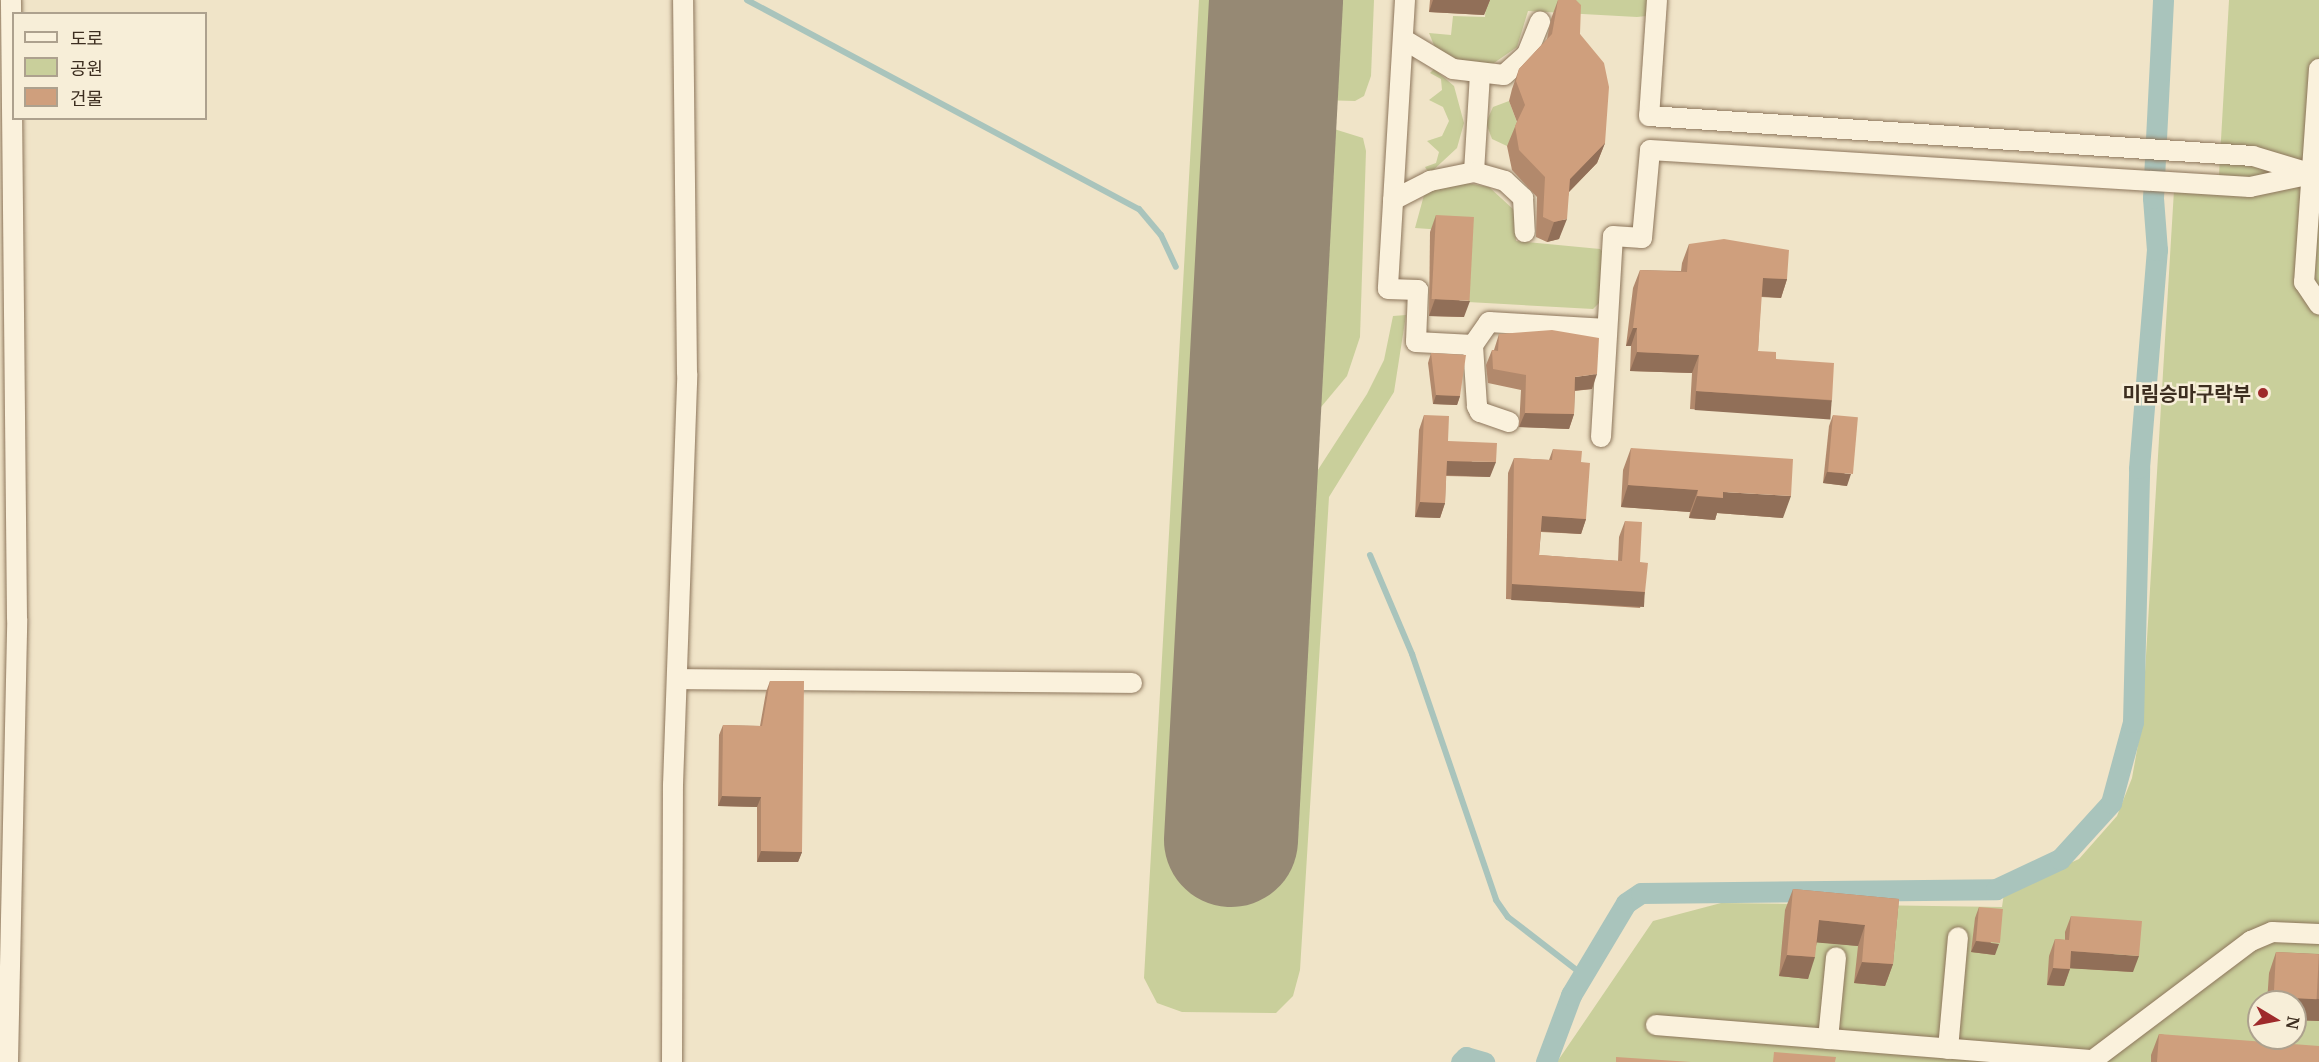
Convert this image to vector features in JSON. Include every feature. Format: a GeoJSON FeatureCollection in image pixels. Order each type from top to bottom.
{"type":"FeatureCollection","features":[{"type":"Feature","properties":{"kind":"street"},"geometry":{"type":"LineString","coordinates":[[11,0],[12,103]]}},
{"type":"Feature","properties":{"kind":"street"},"geometry":{"type":"LineString","coordinates":[[672,1062],[677,679],[687,374],[683,0]]}},
{"type":"Feature","properties":{"kind":"street"},"geometry":{"type":"LineString","coordinates":[[1405,0],[1388,289],[1418,290],[1416,342],[1473,345]]}},
{"type":"Feature","properties":{"kind":"street"},"geometry":{"type":"LineString","coordinates":[[1658,0],[1649,116],[2141,146],[2253,156],[2315,174]]}},
{"type":"Feature","properties":{"kind":"street"},"geometry":{"type":"LineString","coordinates":[[1403,39],[1453,69],[1480,75],[1504,75],[1527,54],[1540,22]]}},
{"type":"Feature","properties":{"kind":"street"},"geometry":{"type":"LineString","coordinates":[[2319,69],[2315,174],[2304,282],[2319,304]]}},
{"type":"Feature","properties":{"kind":"street"},"geometry":{"type":"LineString","coordinates":[[1474,172],[1480,75]]}},
{"type":"Feature","properties":{"kind":"street"},"geometry":{"type":"LineString","coordinates":[[8,1062],[17,619],[12,120]]}},
{"type":"Feature","properties":{"kind":"street"},"geometry":{"type":"LineString","coordinates":[[1601,437],[1613,236],[1642,238],[1650,150],[2250,187],[2315,174]]}},
{"type":"Feature","properties":{"kind":"street"},"geometry":{"type":"LineString","coordinates":[[1393,200],[1431,181],[1474,172],[1505,181],[1523,198],[1525,232]]}},
{"type":"Feature","properties":{"kind":"street"},"geometry":{"type":"LineString","coordinates":[[1509,422],[1480,412],[1477,406],[1473,345],[1489,322],[1607,329]]}},
{"type":"Feature","properties":{"kind":"street"},"geometry":{"type":"LineString","coordinates":[[677,679],[1132,683]]}},
{"type":"Feature","properties":{"kind":"street"},"geometry":{"type":"LineString","coordinates":[[1656,1025],[1828,1039],[1874,1052],[1948,1049],[1990,1057],[2094,1060],[2114,1054],[2251,941],[2272,932],[2319,934]]}},
{"type":"Feature","properties":{"kind":"street"},"geometry":{"type":"LineString","coordinates":[[1948,1049],[1958,937]]}},
{"type":"Feature","properties":{"kind":"street"},"geometry":{"type":"LineString","coordinates":[[1828,1039],[1836,957]]}},
{"type":"Feature","properties":{"kind":"green space"},"geometry":{"type":"Polygon","coordinates":[[[1199,0],[1245,0],[1195,848],[1260,851],[1279,530],[1367,394],[1384,360],[1393,316],[1406,315],[1394,392],[1329,497],[1300,970],[1293,996],[1276,1013],[1182,1012],[1157,1003],[1144,978],[1199,0]]]}},
{"type":"Feature","properties":{"kind":"green space"},"geometry":{"type":"Polygon","coordinates":[[[1306,0],[1374,0],[1371,76],[1364,96],[1355,101],[1319,100],[1309,95],[1302,83],[1306,0]]]}},
{"type":"Feature","properties":{"kind":"green space"},"geometry":{"type":"Polygon","coordinates":[[[1486,0],[1649,0],[1647,16],[1637,17],[1528,11],[1517,47],[1491,65],[1459,64],[1436,50],[1429,33],[1451,35],[1453,16],[1485,17],[1486,0]]]}},
{"type":"Feature","properties":{"kind":"green space","name":"미림승마구락부"},"geometry":{"type":"Polygon","coordinates":[[[2229,0],[2319,0],[2319,1062],[1557,1062],[1653,921],[1721,903],[2002,907],[2004,893],[2079,859],[2117,816],[2132,778],[2142,722],[2174,190],[2218,192],[2229,0]]]}},
{"type":"Feature","properties":{"kind":"green space"},"geometry":{"type":"Polygon","coordinates":[[[1434,69],[1454,86],[1464,123],[1457,148],[1429,174],[1425,167],[1436,163],[1439,152],[1427,141],[1442,136],[1449,121],[1443,107],[1429,100],[1442,90],[1441,79],[1430,73],[1434,69]]]}},
{"type":"Feature","properties":{"kind":"green space"},"geometry":{"type":"Polygon","coordinates":[[[1509,101],[1518,125],[1507,146],[1492,139],[1486,123],[1493,107],[1509,101]]]}},
{"type":"Feature","properties":{"kind":"green space"},"geometry":{"type":"Polygon","coordinates":[[[1334,129],[1363,138],[1366,151],[1360,337],[1347,376],[1296,437],[1283,426],[1300,144],[1308,132],[1334,129]]]}},
{"type":"Feature","properties":{"kind":"green space"},"geometry":{"type":"Polygon","coordinates":[[[1461,182],[1489,187],[1514,210],[1516,241],[1600,249],[1607,256],[1599,303],[1593,309],[1468,302],[1472,232],[1415,228],[1424,195],[1441,184],[1461,182]]]}},
{"type":"Feature","properties":{"kind":"building"},"geometry":{"type":"Polygon","coordinates":[[[1558,0],[1576,0],[1581,5],[1580,34],[1604,63],[1609,87],[1605,143],[1570,179],[1567,219],[1554,222],[1543,217],[1545,177],[1519,150],[1515,126],[1525,105],[1516,81],[1519,69],[1552,34],[1558,0]]]}},
{"type":"Feature","properties":{"kind":"building"},"geometry":{"type":"Polygon","coordinates":[[[1436,215],[1474,217],[1470,301],[1432,299],[1436,215]]]}},
{"type":"Feature","properties":{"kind":"building"},"geometry":{"type":"Polygon","coordinates":[[[1724,239],[1789,250],[1787,279],[1763,278],[1758,351],[1776,352],[1776,359],[1834,363],[1832,400],[1696,391],[1699,355],[1637,352],[1637,328],[1633,328],[1640,270],[1687,272],[1689,244],[1724,239]]]}},
{"type":"Feature","properties":{"kind":"building"},"geometry":{"type":"Polygon","coordinates":[[[1552,330],[1599,338],[1597,374],[1575,377],[1574,414],[1525,413],[1526,375],[1493,369],[1492,350],[1498,351],[1499,334],[1552,330]]]}},
{"type":"Feature","properties":{"kind":"building"},"geometry":{"type":"Polygon","coordinates":[[[1431,353],[1466,355],[1460,396],[1436,395],[1431,353]]]}},
{"type":"Feature","properties":{"kind":"building"},"geometry":{"type":"Polygon","coordinates":[[[1424,415],[1449,416],[1448,441],[1497,443],[1496,462],[1447,461],[1445,503],[1420,502],[1424,415]]]}},
{"type":"Feature","properties":{"kind":"building"},"geometry":{"type":"Polygon","coordinates":[[[1833,415],[1858,417],[1853,474],[1828,472],[1833,415]]]}},
{"type":"Feature","properties":{"kind":"building"},"geometry":{"type":"Polygon","coordinates":[[[1631,448],[1793,459],[1791,496],[1723,492],[1723,498],[1697,496],[1698,490],[1628,485],[1631,448]]]}},
{"type":"Feature","properties":{"kind":"building"},"geometry":{"type":"Polygon","coordinates":[[[1553,449],[1582,451],[1581,462],[1590,463],[1586,519],[1542,516],[1539,555],[1622,561],[1625,521],[1642,522],[1640,562],[1648,563],[1645,592],[1512,584],[1514,458],[1552,460],[1553,449]]]}},
{"type":"Feature","properties":{"kind":"building"},"geometry":{"type":"Polygon","coordinates":[[[770,681],[804,681],[802,852],[761,851],[761,797],[722,796],[723,725],[762,726],[770,681]]]}},
{"type":"Feature","properties":{"kind":"building"},"geometry":{"type":"Polygon","coordinates":[[[1793,889],[1899,899],[1893,964],[1862,962],[1865,925],[1819,920],[1815,957],[1787,955],[1793,889]]]}},
{"type":"Feature","properties":{"kind":"building"},"geometry":{"type":"Polygon","coordinates":[[[1979,907],[2003,909],[2000,943],[1976,941],[1979,907]]]}},
{"type":"Feature","properties":{"kind":"building"},"geometry":{"type":"Polygon","coordinates":[[[2071,916],[2142,921],[2139,956],[2071,951],[2070,969],[2053,968],[2055,939],[2069,940],[2071,916]]]}},
{"type":"Feature","properties":{"kind":"building"},"geometry":{"type":"Polygon","coordinates":[[[2276,952],[2319,954],[2317,999],[2307,999],[2307,990],[2274,990],[2276,952]]]}},
{"type":"Feature","properties":{"kind":"building"},"geometry":{"type":"Polygon","coordinates":[[[2159,1034],[2247,1041],[2247,1050],[2307,1050],[2307,1045],[2319,1046],[2319,1062],[2157,1062],[2159,1034]]]}},
{"type":"Feature","properties":{"kind":"building"},"geometry":{"type":"Polygon","coordinates":[[[1774,1052],[1836,1057],[1835,1062],[1773,1062],[1774,1052]]]}},
{"type":"Feature","properties":{"kind":"building"},"geometry":{"type":"Polygon","coordinates":[[[1616,1057],[1691,1062],[1616,1062],[1616,1057]]]}},
{"type":"Feature","properties":{"kind":"waterway"},"geometry":{"type":"LineString","coordinates":[[747,0],[1139,209],[1161,235],[1176,267]]}},
{"type":"Feature","properties":{"kind":"waterway"},"geometry":{"type":"LineString","coordinates":[[1546,1062],[1571,995],[1626,903],[1641,893],[1996,889],[2060,859],[2111,803],[2133,722],[2139,468],[2157,250],[2153,198],[2163,0]]}},
{"type":"Feature","properties":{"kind":"waterway"},"geometry":{"type":"LineString","coordinates":[[1370,555],[1412,654],[1496,900],[1508,917],[1583,975]]}},
{"type":"Feature","properties":{"kind":"waterway"},"geometry":{"type":"LineString","coordinates":[[1461,1062],[1466,1057],[1484,1062]]}},
{"type":"Feature","properties":{"kind":"runway"},"geometry":{"type":"LineString","coordinates":[[1231,840],[1276,0]]}},
{"type":"Feature","properties":{"kind":"place","name":"미림승마구락부"},"geometry":{"type":"Point","coordinates":[2263,393]}}]}
